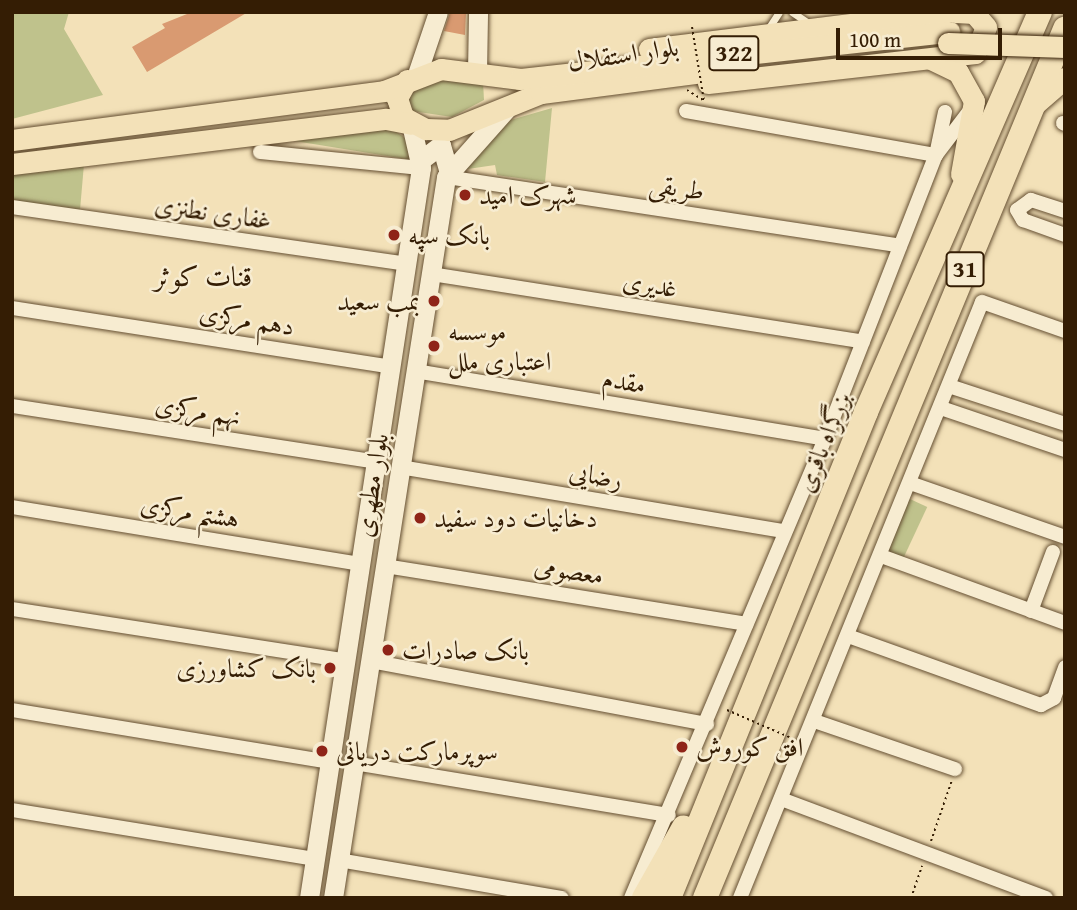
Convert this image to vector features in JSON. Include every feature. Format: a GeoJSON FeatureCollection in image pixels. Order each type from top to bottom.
{"type":"FeatureCollection","features":[{"type":"Feature","properties":{"kind":"highway","name":"بزرگراه باقری"},"geometry":{"type":"LineString","coordinates":[[669,898],[859,430],[955,201],[1040,12]]}},
{"type":"Feature","properties":{"kind":"highway","name":"31"},"geometry":{"type":"LineString","coordinates":[[705,898],[1065,29]]}},
{"type":"Feature","properties":{"kind":"highway"},"geometry":{"type":"LineString","coordinates":[[859,430],[866,451],[873,453],[896,439]]}},
{"type":"Feature","properties":{"kind":"highway"},"geometry":{"type":"LineString","coordinates":[[833,494],[855,492],[867,511]]}},
{"type":"Feature","properties":{"kind":"highway"},"geometry":{"type":"LineString","coordinates":[[644,898],[715,783]]}},
{"type":"Feature","properties":{"kind":"main road"},"geometry":{"type":"LineString","coordinates":[[438,12],[412,77],[397,103],[411,124],[421,164],[441,145],[447,174]]}},
{"type":"Feature","properties":{"kind":"main road"},"geometry":{"type":"LineString","coordinates":[[477,72],[478,12]]}},
{"type":"Feature","properties":{"kind":"main road"},"geometry":{"type":"LineString","coordinates":[[12,164],[386,119],[462,128],[518,94],[681,86],[980,50],[987,36],[981,19],[950,25],[924,13],[766,31],[552,61],[518,94],[447,174]]}},
{"type":"Feature","properties":{"kind":"main road","name":"بلوار استقلال"},"geometry":{"type":"LineString","coordinates":[[518,94],[950,25],[1065,36]]}},
{"type":"Feature","properties":{"kind":"main road","name":"بلوار استقلال"},"geometry":{"type":"LineString","coordinates":[[950,25],[1065,47]]}},
{"type":"Feature","properties":{"kind":"main road"},"geometry":{"type":"LineString","coordinates":[[919,56],[958,72],[974,101],[955,201]]}},
{"type":"Feature","properties":{"kind":"main road"},"geometry":{"type":"LineString","coordinates":[[12,140],[384,91],[412,77],[477,72],[518,94]]}},
{"type":"Feature","properties":{"kind":"main road"},"geometry":{"type":"LineString","coordinates":[[1029,111],[1065,78]]}},
{"type":"Feature","properties":{"kind":"main road"},"geometry":{"type":"LineString","coordinates":[[331,125],[350,111],[349,101],[339,97]]}},
{"type":"Feature","properties":{"kind":"main road","name":"بلوار مطهری"},"geometry":{"type":"LineString","coordinates":[[310,898],[421,164]]}},
{"type":"Feature","properties":{"kind":"main road","name":"بلوار مطهری"},"geometry":{"type":"LineString","coordinates":[[333,898],[447,174]]}},
{"type":"Feature","properties":{"kind":"street"},"geometry":{"type":"LineString","coordinates":[[936,155],[974,101]]}},
{"type":"Feature","properties":{"kind":"street"},"geometry":{"type":"LineString","coordinates":[[686,111],[936,155]]}},
{"type":"Feature","properties":{"kind":"street"},"geometry":{"type":"LineString","coordinates":[[631,898],[707,724],[784,531],[825,439],[936,155],[945,112]]}},
{"type":"Feature","properties":{"kind":"street"},"geometry":{"type":"LineString","coordinates":[[260,152],[421,164]]}},
{"type":"Feature","properties":{"kind":"street","name":"طریقی"},"geometry":{"type":"LineString","coordinates":[[447,174],[900,246]]}},
{"type":"Feature","properties":{"kind":"street"},"geometry":{"type":"LineString","coordinates":[[1065,211],[1031,200],[1018,206],[1023,220],[1065,235]]}},
{"type":"Feature","properties":{"kind":"street","name":"غفاری نطنزی"},"geometry":{"type":"LineString","coordinates":[[12,207],[406,264]]}},
{"type":"Feature","properties":{"kind":"street","name":"غدیری"},"geometry":{"type":"LineString","coordinates":[[430,274],[863,342]]}},
{"type":"Feature","properties":{"kind":"street"},"geometry":{"type":"LineString","coordinates":[[745,896],[781,799],[982,302],[1065,331]]}},
{"type":"Feature","properties":{"kind":"street","name":"دهم مرکزی"},"geometry":{"type":"LineString","coordinates":[[12,307],[391,367]]}},
{"type":"Feature","properties":{"kind":"street","name":"مقدم"},"geometry":{"type":"LineString","coordinates":[[415,371],[825,439]]}},
{"type":"Feature","properties":{"kind":"street"},"geometry":{"type":"LineString","coordinates":[[949,386],[1065,424]]}},
{"type":"Feature","properties":{"kind":"street","name":"نهم مرکزی"},"geometry":{"type":"LineString","coordinates":[[12,406],[376,462]]}},
{"type":"Feature","properties":{"kind":"street"},"geometry":{"type":"LineString","coordinates":[[941,408],[1065,450]]}},
{"type":"Feature","properties":{"kind":"street","name":"رضایی"},"geometry":{"type":"LineString","coordinates":[[400,467],[784,531]]}},
{"type":"Feature","properties":{"kind":"street"},"geometry":{"type":"LineString","coordinates":[[910,483],[1065,537]]}},
{"type":"Feature","properties":{"kind":"street","name":"هشتم مرکزی"},"geometry":{"type":"LineString","coordinates":[[12,508],[360,564]]}},
{"type":"Feature","properties":{"kind":"street"},"geometry":{"type":"LineString","coordinates":[[1031,611],[1053,552]]}},
{"type":"Feature","properties":{"kind":"street"},"geometry":{"type":"LineString","coordinates":[[881,556],[1065,623]]}},
{"type":"Feature","properties":{"kind":"street","name":"معصومی"},"geometry":{"type":"LineString","coordinates":[[385,565],[746,624]]}},
{"type":"Feature","properties":{"kind":"street"},"geometry":{"type":"LineString","coordinates":[[12,609],[346,661]]}},
{"type":"Feature","properties":{"kind":"street"},"geometry":{"type":"LineString","coordinates":[[848,636],[1041,705],[1054,698],[1065,667]]}},
{"type":"Feature","properties":{"kind":"street"},"geometry":{"type":"LineString","coordinates":[[370,661],[707,724]]}},
{"type":"Feature","properties":{"kind":"street"},"geometry":{"type":"LineString","coordinates":[[12,710],[330,762]]}},
{"type":"Feature","properties":{"kind":"street"},"geometry":{"type":"LineString","coordinates":[[814,721],[955,769]]}},
{"type":"Feature","properties":{"kind":"street"},"geometry":{"type":"LineString","coordinates":[[354,763],[668,815]]}},
{"type":"Feature","properties":{"kind":"street"},"geometry":{"type":"LineString","coordinates":[[781,799],[1046,898]]}},
{"type":"Feature","properties":{"kind":"street"},"geometry":{"type":"LineString","coordinates":[[12,810],[315,859]]}},
{"type":"Feature","properties":{"kind":"street"},"geometry":{"type":"LineString","coordinates":[[338,860],[562,898]]}},
{"type":"Feature","properties":{"kind":"lane"},"geometry":{"type":"LineString","coordinates":[[766,31],[779,12]]}},
{"type":"Feature","properties":{"kind":"lane"},"geometry":{"type":"LineString","coordinates":[[793,12],[815,27]]}},
{"type":"Feature","properties":{"kind":"path"},"geometry":{"type":"LineString","coordinates":[[681,86],[704,101],[692,27]]}},
{"type":"Feature","properties":{"kind":"path"},"geometry":{"type":"LineString","coordinates":[[727,710],[789,737]]}},
{"type":"Feature","properties":{"kind":"path"},"geometry":{"type":"LineString","coordinates":[[911,898],[955,769]]}},
{"type":"Feature","properties":{"kind":"green space"},"geometry":{"type":"Polygon","coordinates":[[[12,12],[69,12],[64,29],[103,95],[12,119],[12,12]]]}},
{"type":"Feature","properties":{"kind":"green space"},"geometry":{"type":"Polygon","coordinates":[[[437,76],[483,82],[484,100],[452,117],[412,111],[407,94],[437,76]]]}},
{"type":"Feature","properties":{"kind":"green space"},"geometry":{"type":"Polygon","coordinates":[[[552,108],[545,182],[497,175],[495,165],[461,170],[504,122],[552,108]]]}},
{"type":"Feature","properties":{"kind":"green space"},"geometry":{"type":"Polygon","coordinates":[[[385,123],[405,138],[412,160],[270,137],[385,123]]]}},
{"type":"Feature","properties":{"kind":"green space"},"geometry":{"type":"Polygon","coordinates":[[[84,164],[80,210],[12,203],[12,174],[84,164]]]}},
{"type":"Feature","properties":{"kind":"green space"},"geometry":{"type":"Polygon","coordinates":[[[910,499],[927,507],[904,558],[886,550],[910,499]]]}},
{"type":"Feature","properties":{"kind":"building"},"geometry":{"type":"Polygon","coordinates":[[[192,12],[248,12],[147,72],[132,47],[165,28],[162,24],[192,12]]]}},
{"type":"Feature","properties":{"kind":"building"},"geometry":{"type":"Polygon","coordinates":[[[450,12],[466,12],[465,35],[444,31],[450,12]]]}},
{"type":"Feature","properties":{"kind":"place","name":"شهرک امید"},"geometry":{"type":"Point","coordinates":[465,195]}},
{"type":"Feature","properties":{"kind":"place","name":"بانک سپه"},"geometry":{"type":"Point","coordinates":[394,235]}},
{"type":"Feature","properties":{"kind":"place","name":"بمب سعید"},"geometry":{"type":"Point","coordinates":[434,301]}},
{"type":"Feature","properties":{"kind":"place","name":"موسسه اعتباری ملل"},"geometry":{"type":"Point","coordinates":[434,346]}},
{"type":"Feature","properties":{"kind":"place","name":"دخانیات دود سفید"},"geometry":{"type":"Point","coordinates":[420,518]}},
{"type":"Feature","properties":{"kind":"place","name":"بانک صادرات"},"geometry":{"type":"Point","coordinates":[388,650]}},
{"type":"Feature","properties":{"kind":"place","name":"بانک کشاورزی"},"geometry":{"type":"Point","coordinates":[330,668]}},
{"type":"Feature","properties":{"kind":"place","name":"افق کوروش"},"geometry":{"type":"Point","coordinates":[682,747]}},
{"type":"Feature","properties":{"kind":"place","name":"سوپرمارکت دریانی"},"geometry":{"type":"Point","coordinates":[322,751]}},
{"type":"Feature","properties":{"kind":"district","name":"قنات کوثر"},"geometry":{"type":"Point","coordinates":[203,276]}}]}
